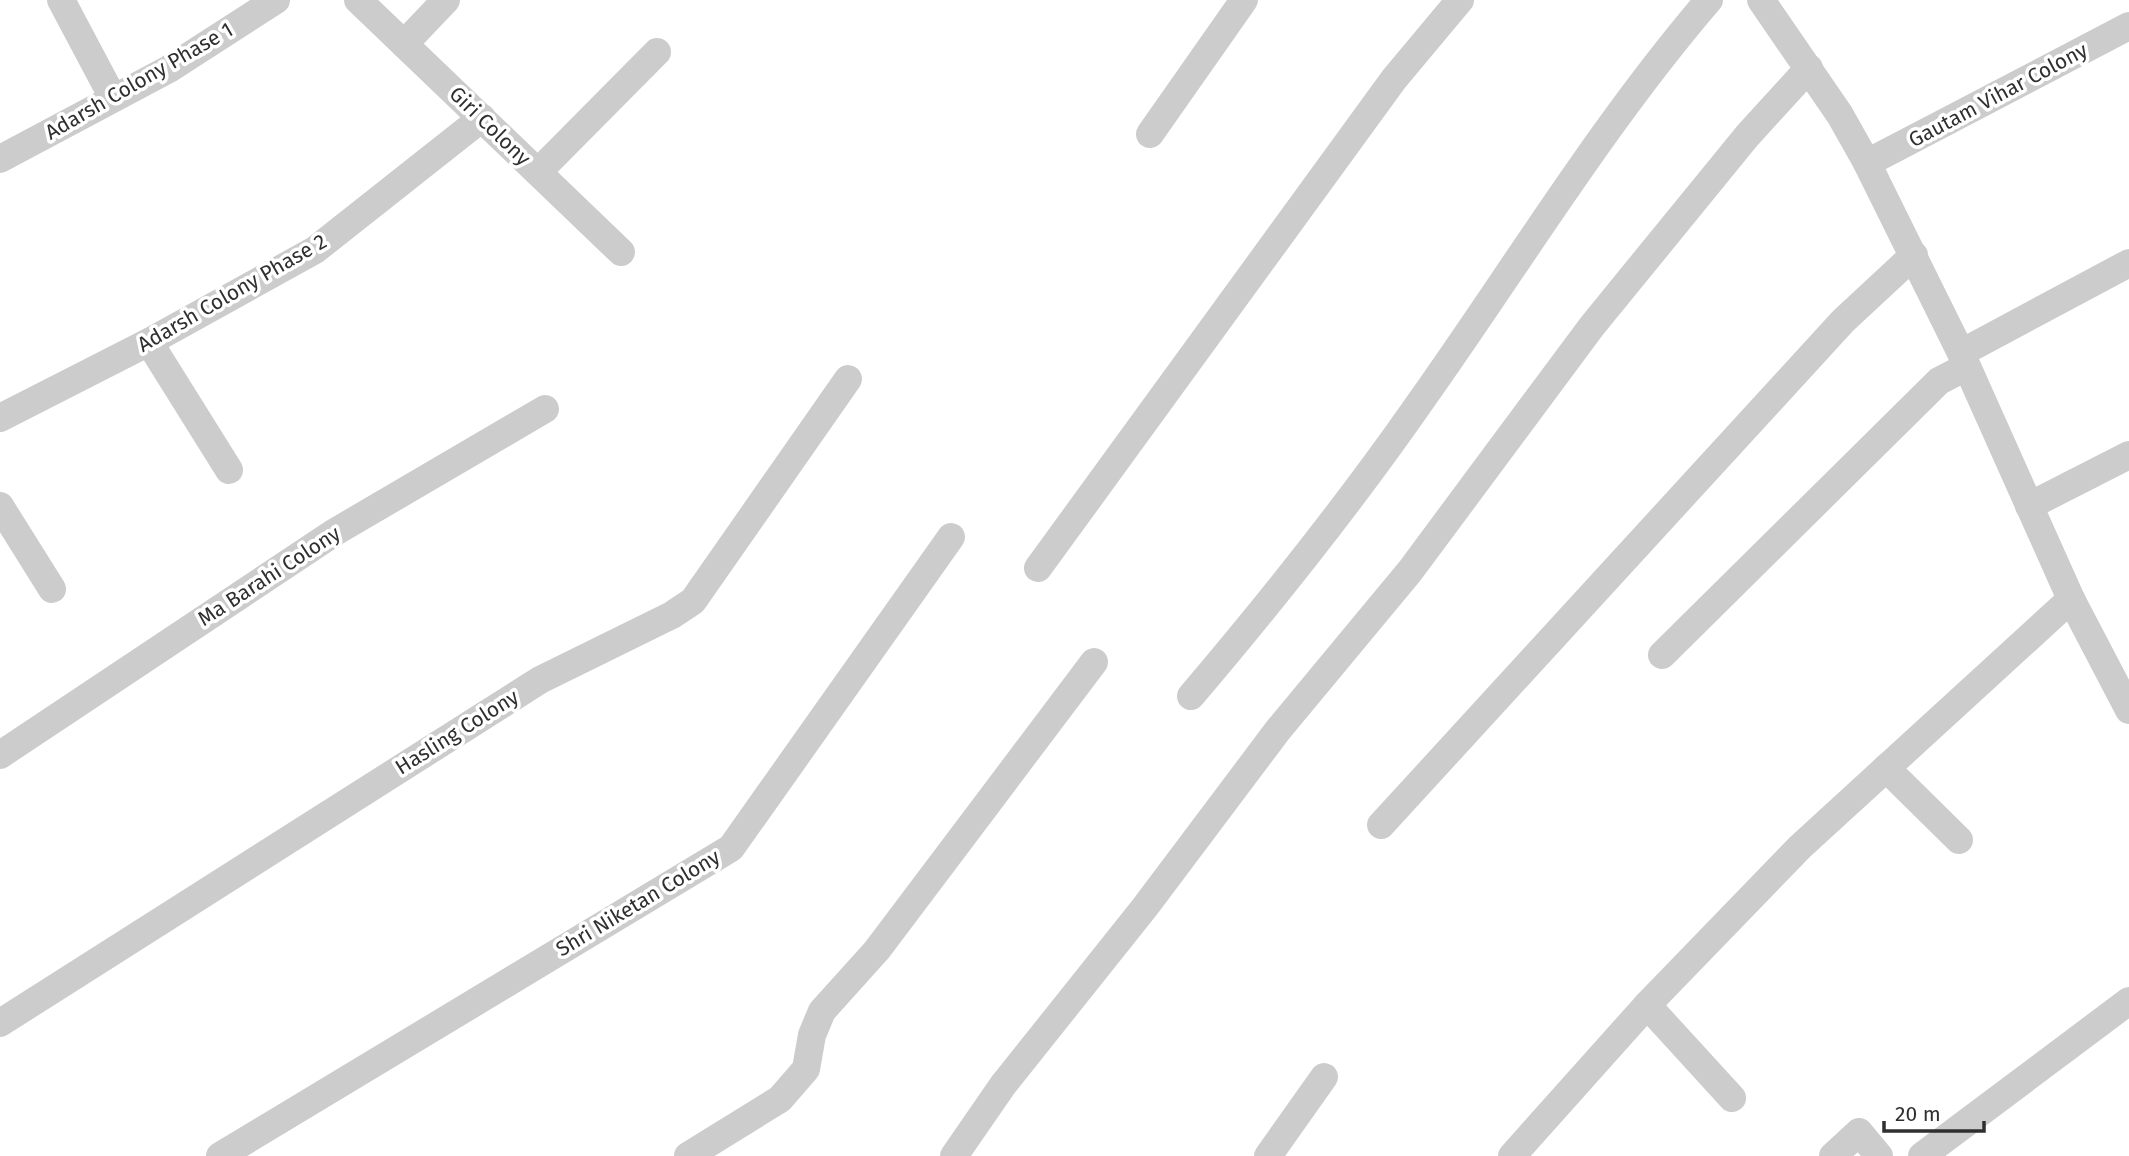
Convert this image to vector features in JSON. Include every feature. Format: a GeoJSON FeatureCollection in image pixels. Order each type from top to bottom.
{"type":"FeatureCollection","features":[{"type":"Feature","properties":{"kind":"street"},"geometry":{"type":"LineString","coordinates":[[61,0],[113,98]]}},
{"type":"Feature","properties":{"kind":"street","name":"Adarsh Colony Phase 1"},"geometry":{"type":"LineString","coordinates":[[0,159],[169,69],[276,0]]}},
{"type":"Feature","properties":{"kind":"street","name":"Giri Colony"},"geometry":{"type":"LineString","coordinates":[[358,0],[621,252]]}},
{"type":"Feature","properties":{"kind":"street"},"geometry":{"type":"LineString","coordinates":[[404,44],[446,0]]}},
{"type":"Feature","properties":{"kind":"street"},"geometry":{"type":"LineString","coordinates":[[1150,134],[1244,0]]}},
{"type":"Feature","properties":{"kind":"street"},"geometry":{"type":"LineString","coordinates":[[1038,568],[1386,90],[1461,0]]}},
{"type":"Feature","properties":{"kind":"street"},"geometry":{"type":"LineString","coordinates":[[1191,695],[1309,554],[1416,409],[1656,62],[1709,0]]}},
{"type":"Feature","properties":{"kind":"street"},"geometry":{"type":"LineString","coordinates":[[1761,0],[1809,68],[1867,163],[1963,360],[2071,599],[2129,710]]}},
{"type":"Feature","properties":{"kind":"street","name":"Gautam Vihar Colony"},"geometry":{"type":"LineString","coordinates":[[1867,163],[2129,26]]}},
{"type":"Feature","properties":{"kind":"street"},"geometry":{"type":"LineString","coordinates":[[538,172],[657,52]]}},
{"type":"Feature","properties":{"kind":"street"},"geometry":{"type":"LineString","coordinates":[[954,1156],[1003,1085],[1145,907],[1278,730],[1410,571],[1592,326],[1747,136],[1809,68]]}},
{"type":"Feature","properties":{"kind":"street","name":"Adarsh Colony Phase 2"},"geometry":{"type":"LineString","coordinates":[[0,418],[149,342],[315,250],[482,118]]}},
{"type":"Feature","properties":{"kind":"street"},"geometry":{"type":"LineString","coordinates":[[1381,825],[1843,321],[1914,256]]}},
{"type":"Feature","properties":{"kind":"street"},"geometry":{"type":"LineString","coordinates":[[1662,655],[1938,381],[1963,360],[2129,263]]}},
{"type":"Feature","properties":{"kind":"street"},"geometry":{"type":"LineString","coordinates":[[149,342],[229,470]]}},
{"type":"Feature","properties":{"kind":"street","name":"Hasling Colony"},"geometry":{"type":"LineString","coordinates":[[0,1023],[540,680],[672,615],[692,601],[848,379]]}},
{"type":"Feature","properties":{"kind":"street","name":"Ma Barahi Colony"},"geometry":{"type":"LineString","coordinates":[[0,755],[335,531],[545,410]]}},
{"type":"Feature","properties":{"kind":"street"},"geometry":{"type":"LineString","coordinates":[[2029,506],[2129,455]]}},
{"type":"Feature","properties":{"kind":"street"},"geometry":{"type":"LineString","coordinates":[[0,506],[52,589]]}},
{"type":"Feature","properties":{"kind":"street","name":"Shri Niketan Colony"},"geometry":{"type":"LineString","coordinates":[[220,1156],[730,848],[951,537]]}},
{"type":"Feature","properties":{"kind":"street"},"geometry":{"type":"LineString","coordinates":[[1512,1156],[1647,1005],[1800,847],[2071,599]]}},
{"type":"Feature","properties":{"kind":"street"},"geometry":{"type":"LineString","coordinates":[[688,1156],[780,1099],[806,1069],[812,1035],[822,1011],[877,950],[1094,662]]}},
{"type":"Feature","properties":{"kind":"street"},"geometry":{"type":"LineString","coordinates":[[1886,768],[1959,840]]}},
{"type":"Feature","properties":{"kind":"street"},"geometry":{"type":"LineString","coordinates":[[1922,1156],[2129,1001]]}},
{"type":"Feature","properties":{"kind":"street"},"geometry":{"type":"LineString","coordinates":[[1647,1005],[1732,1098]]}},
{"type":"Feature","properties":{"kind":"street"},"geometry":{"type":"LineString","coordinates":[[1268,1156],[1324,1077]]}},
{"type":"Feature","properties":{"kind":"street"},"geometry":{"type":"LineString","coordinates":[[1833,1156],[1859,1132],[1879,1156]]}}]}
